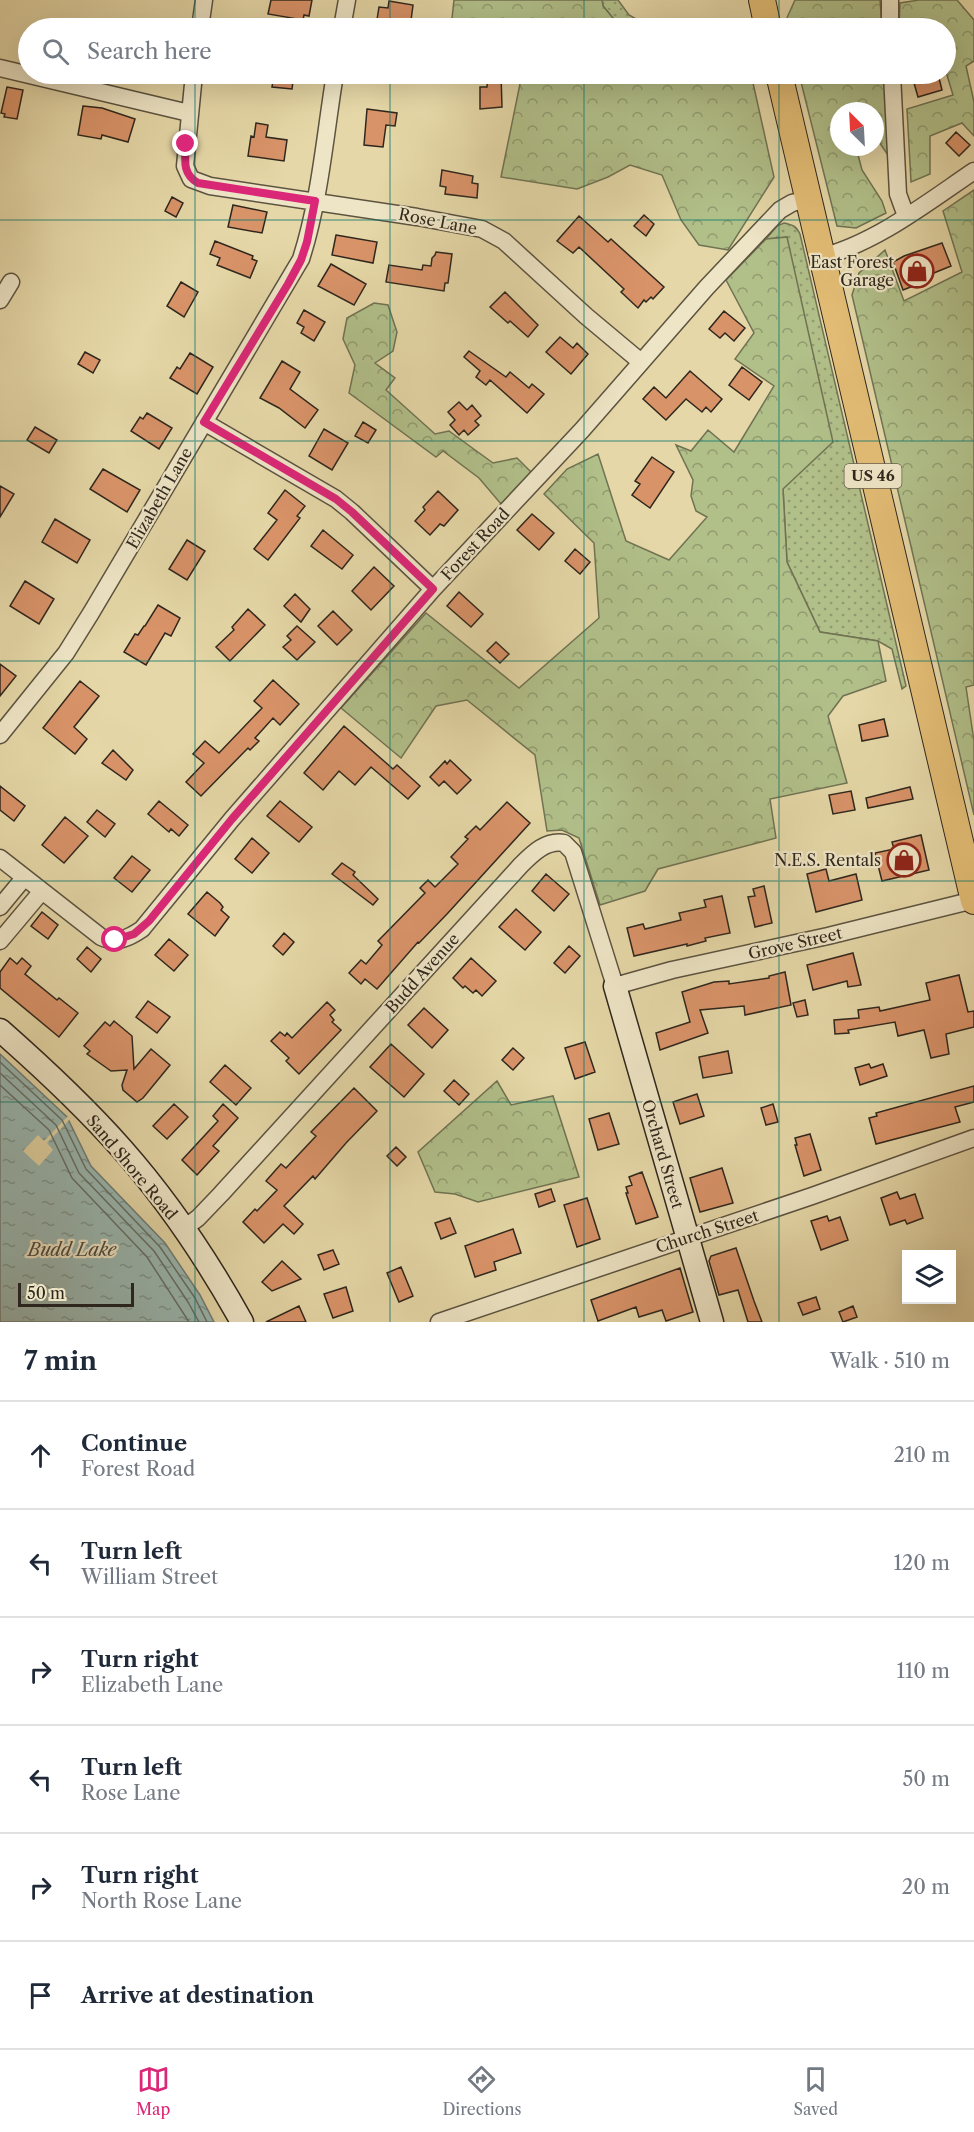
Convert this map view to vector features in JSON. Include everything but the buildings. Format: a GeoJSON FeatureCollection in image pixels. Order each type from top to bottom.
{"type":"FeatureCollection","features":[{"type":"Feature","properties":{"kind":"main road"},"geometry":{"type":"LineString","coordinates":[[762,0],[766,18]]}},
{"type":"Feature","properties":{"kind":"main road","name":"US 46"},"geometry":{"type":"LineString","coordinates":[[781,84],[974,900]]}},
{"type":"Feature","properties":{"kind":"street"},"geometry":{"type":"LineString","coordinates":[[201,18],[204,0]]}},
{"type":"Feature","properties":{"kind":"street"},"geometry":{"type":"LineString","coordinates":[[343,18],[346,0]]}},
{"type":"Feature","properties":{"kind":"street"},"geometry":{"type":"LineString","coordinates":[[890,0],[890,18]]}},
{"type":"Feature","properties":{"kind":"street"},"geometry":{"type":"LineString","coordinates":[[0,68],[18,72]]}},
{"type":"Feature","properties":{"kind":"street"},"geometry":{"type":"LineString","coordinates":[[67,84],[189,113],[193,84]]}},
{"type":"Feature","properties":{"kind":"street","name":"Elizabeth Lane"},"geometry":{"type":"LineString","coordinates":[[0,735],[66,653],[301,260],[315,201],[333,84]]}},
{"type":"Feature","properties":{"kind":"street"},"geometry":{"type":"LineString","coordinates":[[893,84],[898,194],[906,216]]}},
{"type":"Feature","properties":{"kind":"street","name":"Rose Lane"},"geometry":{"type":"LineString","coordinates":[[189,113],[185,166],[189,178],[198,183],[448,222],[491,233],[504,241],[586,316],[641,362]]}},
{"type":"Feature","properties":{"kind":"street"},"geometry":{"type":"LineString","coordinates":[[821,256],[847,250],[906,216],[974,171]]}},
{"type":"Feature","properties":{"kind":"street","name":"Forest Road"},"geometry":{"type":"LineString","coordinates":[[42,891],[96,934],[106,939],[124,939],[142,929],[225,828],[433,589],[582,430],[769,220],[786,206],[808,199]]}},
{"type":"Feature","properties":{"kind":"street"},"geometry":{"type":"LineString","coordinates":[[0,300],[11,282]]}},
{"type":"Feature","properties":{"kind":"street"},"geometry":{"type":"LineString","coordinates":[[204,422],[336,499],[433,589]]}},
{"type":"Feature","properties":{"kind":"street","name":"Budd Avenue"},"geometry":{"type":"LineString","coordinates":[[183,1228],[198,1218],[221,1194],[521,865],[548,844],[564,843],[573,852],[615,986]]}},
{"type":"Feature","properties":{"kind":"street"},"geometry":{"type":"LineString","coordinates":[[0,858],[42,891],[0,941]]}},
{"type":"Feature","properties":{"kind":"street"},"geometry":{"type":"LineString","coordinates":[[0,907],[24,878]]}},
{"type":"Feature","properties":{"kind":"street","name":"Grove Street"},"geometry":{"type":"LineString","coordinates":[[615,986],[672,970],[828,936],[974,900]]}},
{"type":"Feature","properties":{"kind":"street","name":"Orchard Street"},"geometry":{"type":"LineString","coordinates":[[615,986],[712,1322]]}},
{"type":"Feature","properties":{"kind":"street","name":"Sand Shore Road"},"geometry":{"type":"LineString","coordinates":[[0,1030],[40,1066],[122,1149],[183,1228],[242,1322]]}},
{"type":"Feature","properties":{"kind":"street","name":"Church Street"},"geometry":{"type":"LineString","coordinates":[[439,1322],[687,1239],[974,1138]]}},
{"type":"Feature","properties":{"kind":"green space"},"geometry":{"type":"Polygon","coordinates":[[[454,0],[602,0],[603,6],[613,18],[452,18],[454,0]]]}},
{"type":"Feature","properties":{"kind":"green space"},"geometry":{"type":"Polygon","coordinates":[[[602,0],[618,0],[629,15],[634,18],[613,18],[603,6],[602,0]]]}},
{"type":"Feature","properties":{"kind":"green space"},"geometry":{"type":"Polygon","coordinates":[[[795,0],[880,0],[881,18],[787,18],[795,0]]]}},
{"type":"Feature","properties":{"kind":"green space"},"geometry":{"type":"Polygon","coordinates":[[[919,0],[957,0],[974,20],[974,61],[966,66],[974,102],[974,136],[962,123],[930,136],[930,174],[911,182],[907,109],[953,95],[950,84],[956,84],[956,18],[899,18],[900,3],[919,0]]]}},
{"type":"Feature","properties":{"kind":"green space"},"geometry":{"type":"Polygon","coordinates":[[[520,84],[753,84],[774,177],[728,250],[699,245],[681,220],[662,175],[630,165],[608,177],[577,189],[501,177],[520,84]]]}},
{"type":"Feature","properties":{"kind":"green space"},"geometry":{"type":"Polygon","coordinates":[[[802,84],[886,84],[892,161],[884,149],[884,102],[830,102],[830,156],[858,156],[862,170],[882,201],[886,213],[856,228],[837,226],[802,84]]]}},
{"type":"Feature","properties":{"kind":"green space"},"geometry":{"type":"Polygon","coordinates":[[[974,190],[974,685],[966,687],[974,741],[974,815],[852,295],[859,273],[885,250],[904,301],[962,272],[943,211],[974,190]]]}},
{"type":"Feature","properties":{"kind":"green space"},"geometry":{"type":"Polygon","coordinates":[[[784,223],[794,226],[800,234],[906,686],[902,689],[892,649],[878,641],[820,632],[787,562],[783,489],[787,237],[766,239],[777,226],[784,223]]]}},
{"type":"Feature","properties":{"kind":"green space"},"geometry":{"type":"Polygon","coordinates":[[[787,237],[833,442],[783,489],[787,562],[820,632],[878,641],[886,681],[843,696],[828,716],[847,783],[770,799],[776,838],[658,869],[645,891],[600,905],[579,838],[562,830],[547,831],[535,755],[467,700],[436,706],[401,758],[341,708],[426,613],[519,688],[599,618],[594,543],[544,494],[567,469],[598,454],[626,541],[669,560],[707,517],[696,511],[691,496],[693,480],[676,445],[691,451],[708,430],[734,452],[774,386],[735,359],[754,333],[726,280],[766,239],[787,237]]]}},
{"type":"Feature","properties":{"kind":"green space"},"geometry":{"type":"Polygon","coordinates":[[[374,303],[388,305],[397,332],[393,351],[375,363],[395,378],[386,390],[435,434],[449,431],[493,463],[517,458],[532,473],[501,504],[479,478],[443,451],[436,457],[349,393],[355,365],[343,339],[347,318],[374,303]]]}},
{"type":"Feature","properties":{"kind":"green space"},"geometry":{"type":"Polygon","coordinates":[[[497,1081],[511,1105],[553,1096],[579,1177],[478,1202],[455,1194],[435,1192],[418,1152],[497,1081]]]}},
{"type":"Feature","properties":{"kind":"water","name":"Budd Lake"},"geometry":{"type":"Polygon","coordinates":[[[0,1054],[67,1117],[91,1166],[165,1243],[200,1295],[214,1322],[0,1322],[0,1054]]]}},
{"type":"Feature","properties":{"kind":"pier"},"geometry":{"type":"Polygon","coordinates":[[[69,1115],[71,1118],[47,1143],[53,1150],[39,1166],[23,1151],[38,1135],[44,1141],[69,1115]]]}},
{"type":"Feature","properties":{"kind":"place","name":"East Forest Garage"},"geometry":{"type":"Point","coordinates":[917,271]}},
{"type":"Feature","properties":{"kind":"place","name":"N.E.S. Rentals"},"geometry":{"type":"Point","coordinates":[904,860]}},
{"type":"Feature","properties":{"kind":"route"},"geometry":{"type":"LineString","coordinates":[[115,940],[124,939],[142,929],[232,819],[433,589],[336,499],[204,422],[301,260],[315,201],[198,183],[189,178],[186,172],[186,144]]}}]}
